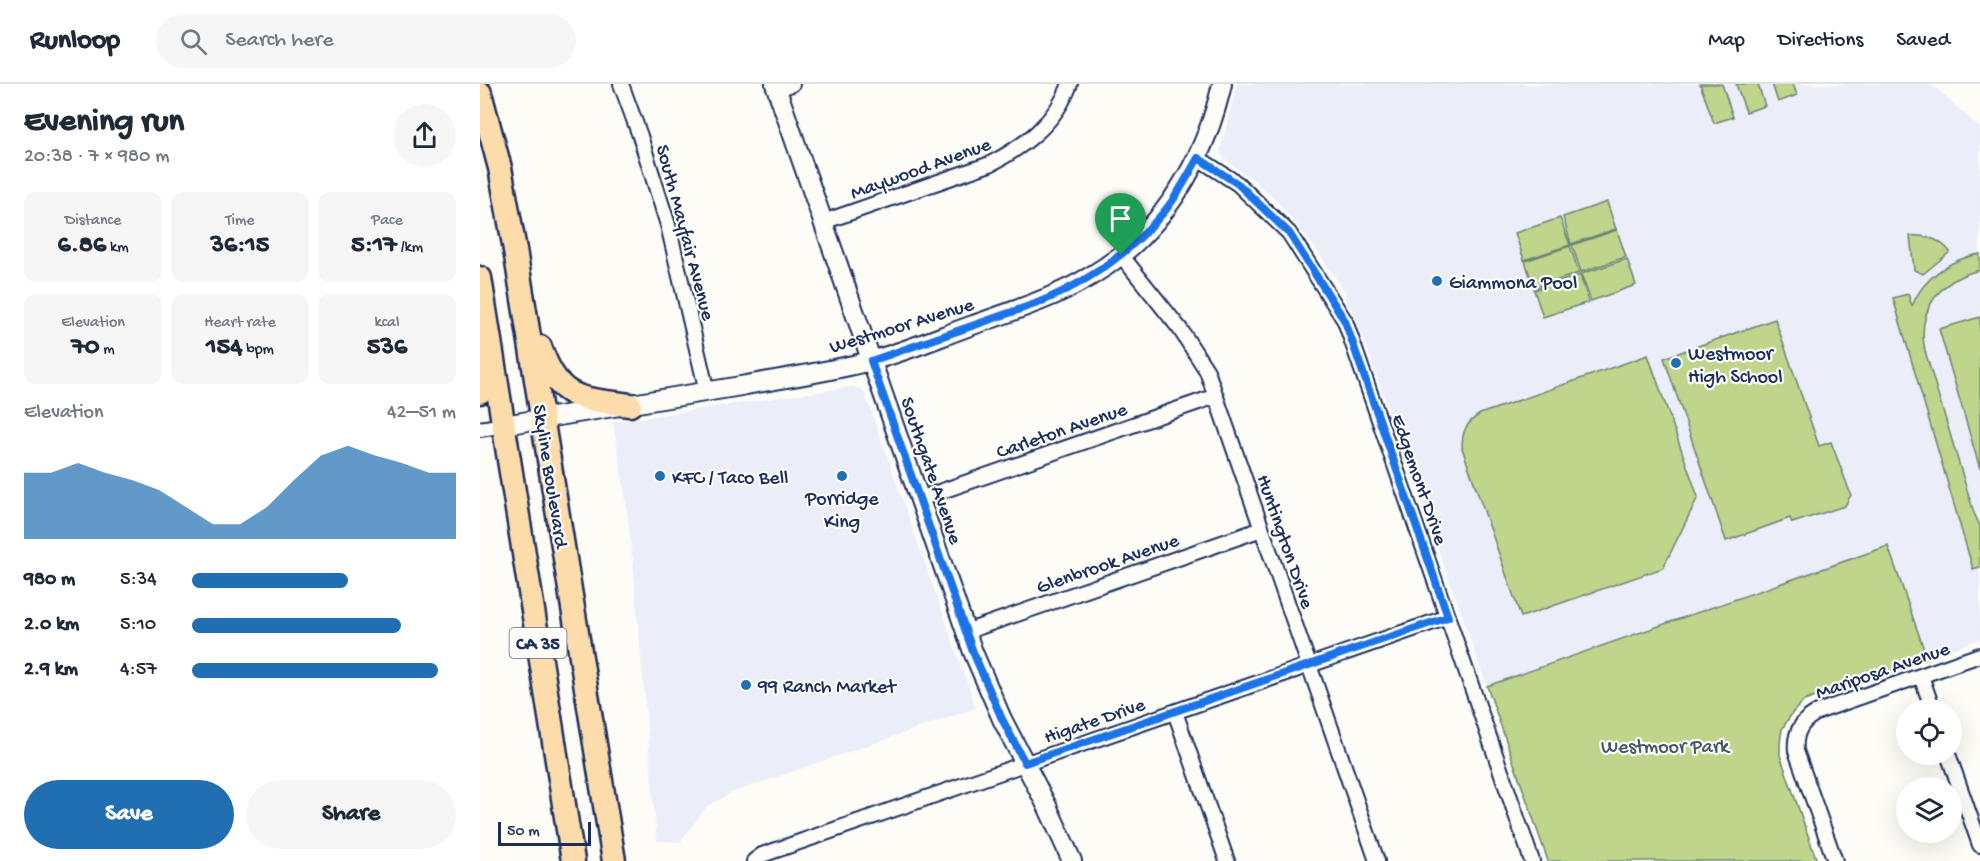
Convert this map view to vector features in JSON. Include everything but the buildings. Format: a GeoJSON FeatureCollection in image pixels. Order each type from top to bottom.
{"type":"FeatureCollection","features":[{"type":"Feature","properties":{"kind":"main road","name":"Skyline Boulevard"},"geometry":{"type":"LineString","coordinates":[[480,93],[500,168],[524,303],[614,861]]}},
{"type":"Feature","properties":{"kind":"main road","name":"Skyline Boulevard"},"geometry":{"type":"LineString","coordinates":[[481,286],[573,861]]}},
{"type":"Feature","properties":{"kind":"main road"},"geometry":{"type":"LineString","coordinates":[[480,392],[484,365],[481,286]]}},
{"type":"Feature","properties":{"kind":"main road"},"geometry":{"type":"LineString","coordinates":[[524,303],[547,365],[561,386],[582,399],[630,405]]}},
{"type":"Feature","properties":{"kind":"street","name":"South Mayfair Avenue"},"geometry":{"type":"LineString","coordinates":[[621,84],[644,147],[668,225],[707,392]]}},
{"type":"Feature","properties":{"kind":"street","name":"Maywood Avenue"},"geometry":{"type":"LineString","coordinates":[[823,222],[990,164],[1014,152],[1037,134],[1054,114],[1070,84]]}},
{"type":"Feature","properties":{"kind":"street","name":"Westmoor Avenue"},"geometry":{"type":"LineString","coordinates":[[480,429],[806,375],[871,361],[1057,295],[1101,270],[1121,255],[1164,212],[1198,158],[1210,130],[1222,84]]}},
{"type":"Feature","properties":{"kind":"street","name":"Southgate Avenue"},"geometry":{"type":"LineString","coordinates":[[781,86],[823,222],[965,632],[990,695],[1048,808],[1072,861]]}},
{"type":"Feature","properties":{"kind":"street","name":"Edgemont Drive"},"geometry":{"type":"LineString","coordinates":[[1198,158],[1238,184],[1289,233],[1345,321],[1532,861]]}},
{"type":"Feature","properties":{"kind":"street","name":"Huntington Drive"},"geometry":{"type":"LineString","coordinates":[[1121,255],[1195,349],[1207,371],[1377,861]]}},
{"type":"Feature","properties":{"kind":"street","name":"Carleton Avenue"},"geometry":{"type":"LineString","coordinates":[[919,499],[1216,396]]}},
{"type":"Feature","properties":{"kind":"street","name":"Glenbrook Avenue"},"geometry":{"type":"LineString","coordinates":[[965,632],[1262,529]]}},
{"type":"Feature","properties":{"kind":"street","name":"Higate Drive"},"geometry":{"type":"LineString","coordinates":[[754,861],[762,855],[1448,617]]}},
{"type":"Feature","properties":{"kind":"street","name":"Mariposa Avenue"},"geometry":{"type":"LineString","coordinates":[[1835,861],[1797,757],[1795,746],[1798,730],[1808,717],[1820,711],[1980,655]]}},
{"type":"Feature","properties":{"kind":"street"},"geometry":{"type":"LineString","coordinates":[[1921,676],[1929,699]]}},
{"type":"Feature","properties":{"kind":"street"},"geometry":{"type":"LineString","coordinates":[[1175,712],[1227,861]]}},
{"type":"Feature","properties":{"kind":"street"},"geometry":{"type":"LineString","coordinates":[[1952,765],[1980,845]]}},
{"type":"Feature","properties":{"kind":"shaded area","name":"Westmoor High School"},"geometry":{"type":"Polygon","coordinates":[[[1237,84],[1928,84],[1937,89],[1980,128],[1980,639],[1927,658],[1887,546],[1487,686],[1358,323],[1345,298],[1346,293],[1316,249],[1277,201],[1225,159],[1220,152],[1237,84]]]}},
{"type":"Feature","properties":{"kind":"shaded area"},"geometry":{"type":"Polygon","coordinates":[[[851,387],[861,389],[865,394],[976,708],[733,792],[706,807],[680,842],[657,841],[633,561],[613,422],[851,387]]]}},
{"type":"Feature","properties":{"kind":"green space"},"geometry":{"type":"Polygon","coordinates":[[[1700,84],[1722,84],[1733,117],[1714,123],[1700,84]]]}},
{"type":"Feature","properties":{"kind":"green space"},"geometry":{"type":"Polygon","coordinates":[[[1736,84],[1758,84],[1765,106],[1746,112],[1736,84]]]}},
{"type":"Feature","properties":{"kind":"green space"},"geometry":{"type":"Polygon","coordinates":[[[1772,84],[1793,84],[1797,95],[1778,102],[1772,84]]]}},
{"type":"Feature","properties":{"kind":"green space"},"geometry":{"type":"Polygon","coordinates":[[[1607,202],[1616,229],[1571,244],[1563,217],[1607,202]]]}},
{"type":"Feature","properties":{"kind":"green space"},"geometry":{"type":"Polygon","coordinates":[[[1560,218],[1570,245],[1524,260],[1515,233],[1560,218]]]}},
{"type":"Feature","properties":{"kind":"green space"},"geometry":{"type":"Polygon","coordinates":[[[1617,230],[1626,257],[1581,272],[1572,245],[1617,230]]]}},
{"type":"Feature","properties":{"kind":"green space"},"geometry":{"type":"Polygon","coordinates":[[[1910,236],[1933,239],[1950,252],[1923,274],[1914,270],[1910,236]]]}},
{"type":"Feature","properties":{"kind":"green space"},"geometry":{"type":"Polygon","coordinates":[[[1570,246],[1579,273],[1534,288],[1525,261],[1570,246]]]}},
{"type":"Feature","properties":{"kind":"green space"},"geometry":{"type":"Polygon","coordinates":[[[1980,254],[1980,270],[1953,281],[1934,298],[1924,322],[1923,336],[1925,351],[1974,513],[1980,526],[1980,567],[1973,569],[1893,298],[1908,294],[1912,306],[1923,287],[1939,271],[1958,260],[1980,254]]]}},
{"type":"Feature","properties":{"kind":"green space"},"geometry":{"type":"Polygon","coordinates":[[[1627,259],[1636,285],[1591,301],[1581,274],[1627,259]]]}},
{"type":"Feature","properties":{"kind":"green space"},"geometry":{"type":"Polygon","coordinates":[[[1580,275],[1589,302],[1543,317],[1534,290],[1580,275]]]}},
{"type":"Feature","properties":{"kind":"green space"},"geometry":{"type":"Polygon","coordinates":[[[1980,317],[1980,469],[1939,329],[1980,317]]]}},
{"type":"Feature","properties":{"kind":"green space"},"geometry":{"type":"Polygon","coordinates":[[[1775,319],[1819,446],[1831,442],[1851,495],[1845,506],[1792,523],[1790,518],[1726,541],[1664,358],[1775,319]]]}},
{"type":"Feature","properties":{"kind":"green space"},"geometry":{"type":"Polygon","coordinates":[[[1648,355],[1698,497],[1663,568],[1521,617],[1462,448],[1466,428],[1480,414],[1648,355]]]}},
{"type":"Feature","properties":{"kind":"green space","name":"Westmoor Park"},"geometry":{"type":"Polygon","coordinates":[[[1888,546],[1927,658],[1804,701],[1793,712],[1782,729],[1780,755],[1817,861],[1548,861],[1487,686],[1888,546]]]}},
{"type":"Feature","properties":{"kind":"place","name":"Giammona Pool"},"geometry":{"type":"Point","coordinates":[1437,281]}},
{"type":"Feature","properties":{"kind":"place","name":"Westmoor High School"},"geometry":{"type":"Point","coordinates":[1676,363]}},
{"type":"Feature","properties":{"kind":"place","name":"KFC / Taco Bell"},"geometry":{"type":"Point","coordinates":[660,476]}},
{"type":"Feature","properties":{"kind":"place","name":"Porridge King"},"geometry":{"type":"Point","coordinates":[842,476]}},
{"type":"Feature","properties":{"kind":"place","name":"99 Ranch Market"},"geometry":{"type":"Point","coordinates":[746,685]}},
{"type":"Feature","properties":{"kind":"route"},"geometry":{"type":"LineString","coordinates":[[1198,158],[1238,184],[1289,233],[1345,321],[1448,617],[1025,763],[1002,719],[973,652],[871,361],[1057,295],[1079,284],[1121,255],[1164,212],[1198,158]]}}]}
